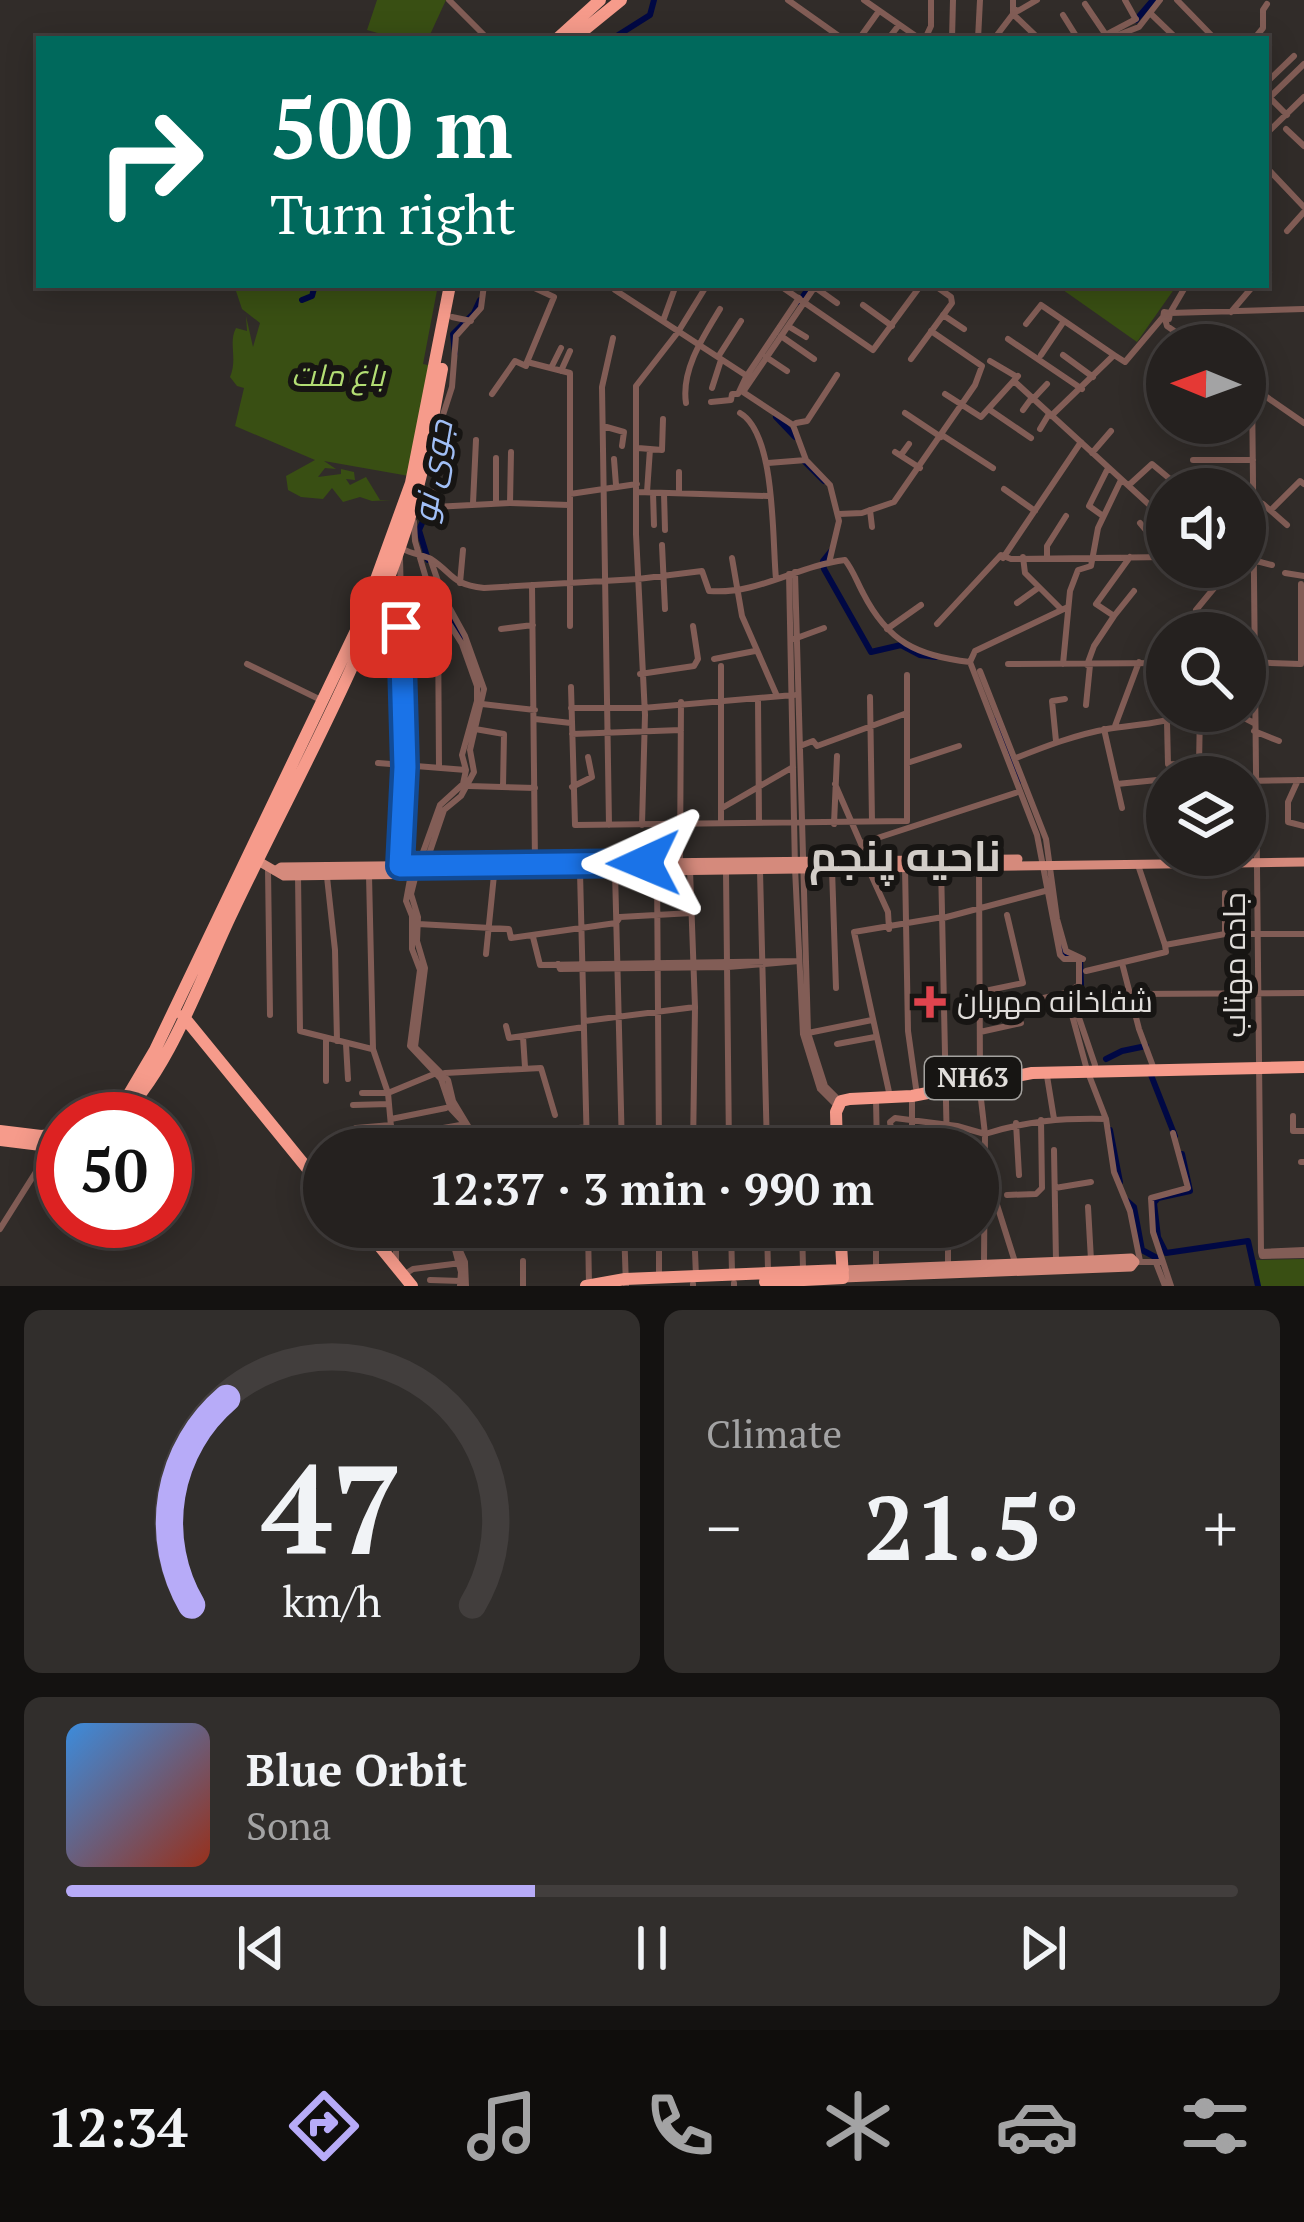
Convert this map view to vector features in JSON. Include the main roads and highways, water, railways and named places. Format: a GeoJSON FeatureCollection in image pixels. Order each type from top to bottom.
{"type":"FeatureCollection","features":[{"type":"Feature","properties":{"kind":"highway"},"geometry":{"type":"LineString","coordinates":[[576,36],[613,1]]}},
{"type":"Feature","properties":{"kind":"highway"},"geometry":{"type":"LineString","coordinates":[[561,36],[613,1]]}},
{"type":"Feature","properties":{"kind":"highway"},"geometry":{"type":"LineString","coordinates":[[262,864],[404,504],[453,288]]}},
{"type":"Feature","properties":{"kind":"highway"},"geometry":{"type":"LineString","coordinates":[[130,1092],[262,864],[400,546],[425,502],[434,436],[462,319],[455,288]]}},
{"type":"Feature","properties":{"kind":"highway"},"geometry":{"type":"LineString","coordinates":[[144,1092],[183,1008]]}},
{"type":"Feature","properties":{"kind":"highway"},"geometry":{"type":"LineString","coordinates":[[183,1008],[303,1153]]}},
{"type":"Feature","properties":{"kind":"highway"},"geometry":{"type":"LineString","coordinates":[[183,1008],[303,1162]]}},
{"type":"Feature","properties":{"kind":"highway","name":"NH63"},"geometry":{"type":"LineString","coordinates":[[835,1128],[837,1102],[914,1092],[1030,1067],[1304,1067]]}},
{"type":"Feature","properties":{"kind":"highway","name":"NH63"},"geometry":{"type":"LineString","coordinates":[[980,1079],[1089,1067]]}},
{"type":"Feature","properties":{"kind":"highway"},"geometry":{"type":"LineString","coordinates":[[0,1135],[36,1139]]}},
{"type":"Feature","properties":{"kind":"highway"},"geometry":{"type":"LineString","coordinates":[[375,1248],[404,1278]]}},
{"type":"Feature","properties":{"kind":"highway"},"geometry":{"type":"LineString","coordinates":[[380,1248],[404,1278]]}},
{"type":"Feature","properties":{"kind":"highway"},"geometry":{"type":"LineString","coordinates":[[587,1286],[840,1276]]}},
{"type":"Feature","properties":{"kind":"main road"},"geometry":{"type":"LineString","coordinates":[[1266,860],[1304,859]]}},
{"type":"Feature","properties":{"kind":"main road"},"geometry":{"type":"LineString","coordinates":[[262,864],[279,875],[298,875],[400,866],[494,873],[535,868],[580,872],[1146,861]]}},
{"type":"Feature","properties":{"kind":"main road"},"geometry":{"type":"LineString","coordinates":[[262,864],[369,874],[1146,862]]}},
{"type":"Feature","properties":{"kind":"main road"},"geometry":{"type":"LineString","coordinates":[[840,1276],[1055,1261],[1131,1258],[1137,1262],[1131,1267],[1080,1269],[1022,1265]]}},
{"type":"Feature","properties":{"kind":"main road"},"geometry":{"type":"LineString","coordinates":[[875,1277],[948,1265],[982,1267]]}},
{"type":"Feature","properties":{"kind":"main road"},"geometry":{"type":"LineString","coordinates":[[1080,1269],[1082,1286]]}},
{"type":"Feature","properties":{"kind":"waterway","name":"جوی نو"},"geometry":{"type":"LineString","coordinates":[[617,36],[650,15],[654,0]]}},
{"type":"Feature","properties":{"kind":"waterway"},"geometry":{"type":"LineString","coordinates":[[1136,20],[1153,0]]}},
{"type":"Feature","properties":{"kind":"waterway"},"geometry":{"type":"LineString","coordinates":[[302,300],[312,296],[314,288]]}},
{"type":"Feature","properties":{"kind":"waterway"},"geometry":{"type":"LineString","coordinates":[[799,302],[809,288]]}},
{"type":"Feature","properties":{"kind":"waterway","name":"جوی نو"},"geometry":{"type":"LineString","coordinates":[[455,353],[453,334],[480,300]]}},
{"type":"Feature","properties":{"kind":"waterway"},"geometry":{"type":"LineString","coordinates":[[776,417],[795,437]]}},
{"type":"Feature","properties":{"kind":"waterway","name":"جوی نو"},"geometry":{"type":"LineString","coordinates":[[434,463],[435,435]]}},
{"type":"Feature","properties":{"kind":"waterway"},"geometry":{"type":"LineString","coordinates":[[804,461],[824,481]]}},
{"type":"Feature","properties":{"kind":"waterway","name":"جوی نو"},"geometry":{"type":"LineString","coordinates":[[428,560],[419,530],[432,500]]}},
{"type":"Feature","properties":{"kind":"waterway"},"geometry":{"type":"LineString","coordinates":[[831,551],[823,561],[824,569],[871,652],[901,645],[936,657]]}},
{"type":"Feature","properties":{"kind":"waterway","name":"جوی نو"},"geometry":{"type":"LineString","coordinates":[[448,611],[461,637]]}},
{"type":"Feature","properties":{"kind":"waterway"},"geometry":{"type":"LineString","coordinates":[[996,720],[1019,781]]}},
{"type":"Feature","properties":{"kind":"waterway"},"geometry":{"type":"LineString","coordinates":[[1059,942],[1067,958],[1080,958],[1081,985]]}},
{"type":"Feature","properties":{"kind":"waterway"},"geometry":{"type":"LineString","coordinates":[[1106,1059],[1146,1046]]}},
{"type":"Feature","properties":{"kind":"waterway"},"geometry":{"type":"LineString","coordinates":[[1151,1075],[1175,1136]]}},
{"type":"Feature","properties":{"kind":"waterway"},"geometry":{"type":"LineString","coordinates":[[1110,1130],[1120,1182]]}},
{"type":"Feature","properties":{"kind":"waterway"},"geometry":{"type":"LineString","coordinates":[[1182,1154],[1190,1191],[1154,1203],[1158,1237],[1166,1253],[1248,1241],[1258,1286]]}},
{"type":"Feature","properties":{"kind":"waterway"},"geometry":{"type":"LineString","coordinates":[[1126,1200],[1134,1207],[1142,1250],[1157,1258]]}},
{"type":"Feature","properties":{"kind":"place","name":"شفاخانه مهربان"},"geometry":{"type":"Point","coordinates":[930,1002]}},
{"type":"Feature","properties":{"kind":"district","name":"ناحیه پنجم"},"geometry":{"type":"Point","coordinates":[905,856]}},
{"type":"Feature","properties":{"kind":"park label","name":"باغ ملت"},"geometry":{"type":"Point","coordinates":[338,376]}}]}
